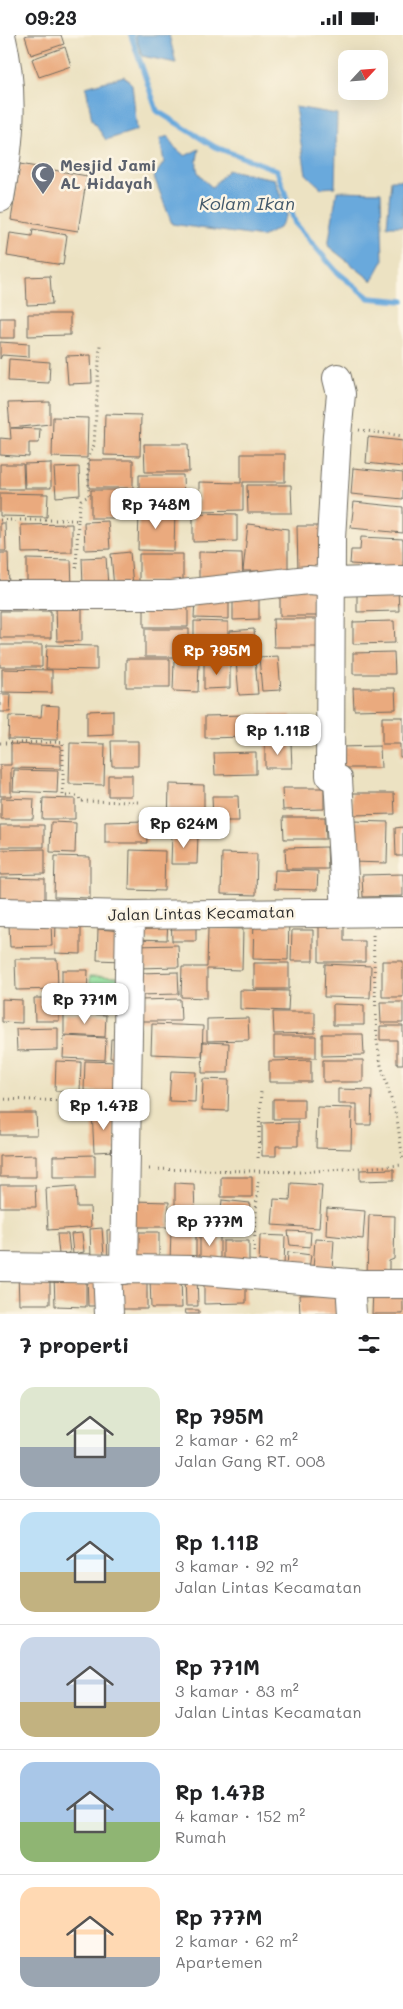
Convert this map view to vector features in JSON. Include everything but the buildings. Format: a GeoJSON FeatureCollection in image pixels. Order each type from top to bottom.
{"type":"FeatureCollection","features":[{"type":"Feature","properties":{"kind":"street"},"geometry":{"type":"LineString","coordinates":[[0,198],[10,132],[8,70],[1,35]]}},
{"type":"Feature","properties":{"kind":"street"},"geometry":{"type":"LineString","coordinates":[[338,378],[342,394],[338,426],[331,539],[330,776],[338,779],[358,912]]}},
{"type":"Feature","properties":{"kind":"street"},"geometry":{"type":"LineString","coordinates":[[0,595],[172,595],[308,580],[332,582],[403,580]]}},
{"type":"Feature","properties":{"kind":"street","name":"Jalan Lintas Kecamatan"},"geometry":{"type":"LineString","coordinates":[[0,912],[130,915],[403,912]]}},
{"type":"Feature","properties":{"kind":"street"},"geometry":{"type":"LineString","coordinates":[[109,1314],[116,1270],[126,1169],[130,915]]}},
{"type":"Feature","properties":{"kind":"street"},"geometry":{"type":"LineString","coordinates":[[0,1267],[191,1270],[350,1283],[403,1284]]}},
{"type":"Feature","properties":{"kind":"street"},"geometry":{"type":"LineString","coordinates":[[350,1283],[352,1314]]}},
{"type":"Feature","properties":{"kind":"path"},"geometry":{"type":"LineString","coordinates":[[76,595],[80,500],[89,497],[88,459],[94,445],[100,345]]}},
{"type":"Feature","properties":{"kind":"path"},"geometry":{"type":"LineString","coordinates":[[338,426],[403,436]]}},
{"type":"Feature","properties":{"kind":"path"},"geometry":{"type":"LineString","coordinates":[[0,520],[78,521]]}},
{"type":"Feature","properties":{"kind":"path"},"geometry":{"type":"LineString","coordinates":[[0,743],[63,742],[63,796],[79,796],[80,801],[139,802]]}},
{"type":"Feature","properties":{"kind":"path"},"geometry":{"type":"LineString","coordinates":[[358,912],[375,963],[377,1041],[381,1065],[397,1119],[403,1160]]}},
{"type":"Feature","properties":{"kind":"path"},"geometry":{"type":"LineString","coordinates":[[258,1158],[261,1089]]}},
{"type":"Feature","properties":{"kind":"path"},"geometry":{"type":"LineString","coordinates":[[0,1099],[127,1103]]}},
{"type":"Feature","properties":{"kind":"path"},"geometry":{"type":"LineString","coordinates":[[126,1169],[299,1172],[403,1165]]}},
{"type":"Feature","properties":{"kind":"path"},"geometry":{"type":"LineString","coordinates":[[254,1275],[258,1178]]}},
{"type":"Feature","properties":{"kind":"green space"},"geometry":{"type":"Polygon","coordinates":[[[90,976],[124,977],[123,1004],[90,1003],[90,976]]]}},
{"type":"Feature","properties":{"kind":"water"},"geometry":{"type":"Polygon","coordinates":[[[135,35],[169,35],[176,63],[142,56],[135,35]]]}},
{"type":"Feature","properties":{"kind":"water"},"geometry":{"type":"Polygon","coordinates":[[[124,76],[132,84],[137,130],[106,140],[92,120],[86,87],[124,76]]]}},
{"type":"Feature","properties":{"kind":"water"},"geometry":{"type":"Polygon","coordinates":[[[295,107],[337,114],[335,187],[321,188],[306,174],[295,107]]]}},
{"type":"Feature","properties":{"kind":"water","name":"Kolam Ikan"},"geometry":{"type":"Polygon","coordinates":[[[168,136],[173,146],[185,156],[199,149],[197,167],[199,174],[212,187],[228,170],[275,179],[287,215],[279,228],[262,237],[172,224],[154,177],[164,162],[160,139],[168,136]]]}},
{"type":"Feature","properties":{"kind":"water"},"geometry":{"type":"Polygon","coordinates":[[[391,180],[403,180],[403,226],[387,226],[391,180]]]}},
{"type":"Feature","properties":{"kind":"water"},"geometry":{"type":"Polygon","coordinates":[[[337,191],[381,192],[383,261],[372,281],[328,246],[337,191]]]}},
{"type":"Feature","properties":{"kind":"waterway"},"geometry":{"type":"LineString","coordinates":[[131,35],[157,111],[215,147],[277,170],[295,223],[336,271],[369,298],[403,301]]}},
{"type":"Feature","properties":{"kind":"place","name":"Mesjid Jami AL Hidayah"},"geometry":{"type":"Point","coordinates":[43,195]}}]}
